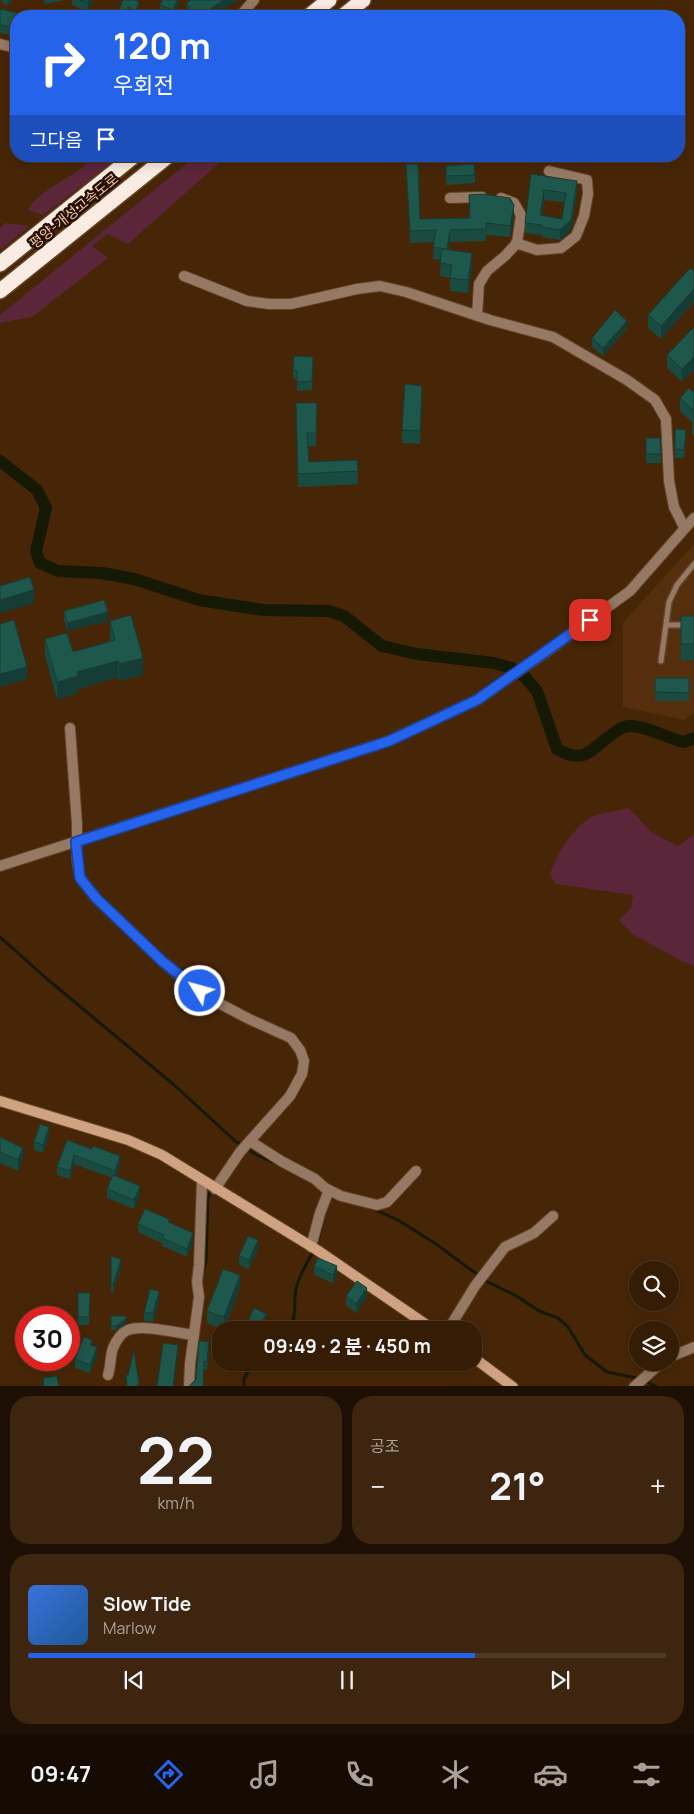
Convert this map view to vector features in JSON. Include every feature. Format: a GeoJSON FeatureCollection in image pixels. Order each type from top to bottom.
{"type":"FeatureCollection","features":[{"type":"Feature","properties":{"kind":"highway"},"geometry":{"type":"LineString","coordinates":[[316,10],[329,0]]}},
{"type":"Feature","properties":{"kind":"highway"},"geometry":{"type":"LineString","coordinates":[[350,10],[363,0]]}},
{"type":"Feature","properties":{"kind":"highway","name":"평양-개성고속도로"},"geometry":{"type":"LineString","coordinates":[[0,264],[127,162]]}},
{"type":"Feature","properties":{"kind":"highway","name":"평양-개성고속도로"},"geometry":{"type":"LineString","coordinates":[[0,291],[161,162]]}},
{"type":"Feature","properties":{"kind":"main road"},"geometry":{"type":"LineString","coordinates":[[0,1100],[128,1140],[162,1155],[313,1248],[421,1321]]}},
{"type":"Feature","properties":{"kind":"main road"},"geometry":{"type":"LineString","coordinates":[[482,1364],[514,1386]]}},
{"type":"Feature","properties":{"kind":"street"},"geometry":{"type":"LineString","coordinates":[[245,10],[254,0]]}},
{"type":"Feature","properties":{"kind":"street"},"geometry":{"type":"LineString","coordinates":[[516,243],[537,250],[560,248],[576,236],[584,216],[588,194],[587,180],[549,171]]}},
{"type":"Feature","properties":{"kind":"street"},"geometry":{"type":"LineString","coordinates":[[450,198],[498,197],[514,203],[521,215],[516,243],[505,256],[487,271],[479,284],[477,316]]}},
{"type":"Feature","properties":{"kind":"street"},"geometry":{"type":"LineString","coordinates":[[184,276],[247,301],[270,304],[291,304],[357,289],[380,286],[406,292],[477,316],[554,337],[627,380],[655,400],[666,419],[669,482],[674,508],[684,527]]}},
{"type":"Feature","properties":{"kind":"street"},"geometry":{"type":"LineString","coordinates":[[0,866],[389,741],[477,700],[630,591],[684,527],[694,518]]}},
{"type":"Feature","properties":{"kind":"street"},"geometry":{"type":"LineString","coordinates":[[70,728],[77,824],[76,842],[80,878],[96,898],[163,962],[188,983],[211,999],[249,1020],[291,1038],[300,1050],[304,1061],[302,1074],[290,1096],[211,1186],[197,1282],[199,1297],[189,1386]]}},
{"type":"Feature","properties":{"kind":"street"},"geometry":{"type":"LineString","coordinates":[[250,1141],[281,1161],[315,1179],[329,1190],[341,1196],[378,1205],[386,1202],[416,1171]]}},
{"type":"Feature","properties":{"kind":"street"},"geometry":{"type":"LineString","coordinates":[[313,1248],[320,1212],[329,1190]]}},
{"type":"Feature","properties":{"kind":"street"},"geometry":{"type":"LineString","coordinates":[[453,1321],[474,1286],[505,1247],[534,1233],[553,1216]]}},
{"type":"Feature","properties":{"kind":"street"},"geometry":{"type":"LineString","coordinates":[[108,1375],[111,1366],[112,1349],[124,1332],[130,1329],[144,1328],[194,1335]]}},
{"type":"Feature","properties":{"kind":"street"},"geometry":{"type":"LineString","coordinates":[[679,1353],[694,1347]]}},
{"type":"Feature","properties":{"kind":"street"},"geometry":{"type":"LineString","coordinates":[[634,1386],[652,1371]]}},
{"type":"Feature","properties":{"kind":"lane"},"geometry":{"type":"LineString","coordinates":[[662,661],[669,602],[677,585],[694,564]]}},
{"type":"Feature","properties":{"kind":"lane"},"geometry":{"type":"LineString","coordinates":[[666,625],[694,625]]}},
{"type":"Feature","properties":{"kind":"shaded area"},"geometry":{"type":"Polygon","coordinates":[[[88,162],[113,162],[43,215],[28,210],[44,193],[88,162]]]}},
{"type":"Feature","properties":{"kind":"shaded area"},"geometry":{"type":"Polygon","coordinates":[[[189,162],[220,162],[128,244],[107,234],[92,246],[108,258],[32,317],[0,323],[0,315],[189,162]]]}},
{"type":"Feature","properties":{"kind":"shaded area"},"geometry":{"type":"Polygon","coordinates":[[[5,223],[30,226],[0,250],[0,228],[5,223]]]}},
{"type":"Feature","properties":{"kind":"shaded area"},"geometry":{"type":"Polygon","coordinates":[[[694,544],[694,713],[684,720],[623,707],[623,623],[694,544]]]}},
{"type":"Feature","properties":{"kind":"shaded area"},"geometry":{"type":"Polygon","coordinates":[[[629,808],[651,832],[678,846],[694,834],[694,966],[632,934],[619,920],[631,908],[633,895],[556,884],[550,875],[556,858],[567,841],[587,820],[603,813],[629,808]]]}},
{"type":"Feature","properties":{"kind":"building"},"geometry":{"type":"Polygon","coordinates":[[[123,0],[139,2],[136,10],[128,7],[127,10],[119,10],[123,0]]]}},
{"type":"Feature","properties":{"kind":"building"},"geometry":{"type":"Polygon","coordinates":[[[162,0],[177,0],[173,10],[160,5],[162,0]]]}},
{"type":"Feature","properties":{"kind":"building"},"geometry":{"type":"Polygon","coordinates":[[[191,0],[224,0],[208,10],[191,10],[186,3],[191,0]]]}},
{"type":"Feature","properties":{"kind":"building"},"geometry":{"type":"Polygon","coordinates":[[[0,9],[10,11],[10,27],[0,25],[0,9]]]}},
{"type":"Feature","properties":{"kind":"building"},"geometry":{"type":"Polygon","coordinates":[[[406,164],[418,164],[420,219],[470,218],[469,195],[482,194],[510,198],[514,205],[510,226],[486,223],[486,229],[450,230],[447,249],[433,247],[436,230],[410,231],[406,164]]]}},
{"type":"Feature","properties":{"kind":"building"},"geometry":{"type":"Polygon","coordinates":[[[474,164],[475,175],[446,176],[446,166],[474,164]]]}},
{"type":"Feature","properties":{"kind":"building"},"geometry":{"type":"Polygon","coordinates":[[[531,174],[577,181],[571,220],[560,230],[525,223],[531,174]],[[544,190],[540,215],[562,219],[566,193],[544,190]]]}},
{"type":"Feature","properties":{"kind":"building"},"geometry":{"type":"Polygon","coordinates":[[[442,249],[472,253],[468,280],[450,278],[452,265],[440,263],[442,249]]]}},
{"type":"Feature","properties":{"kind":"building"},"geometry":{"type":"Polygon","coordinates":[[[690,268],[694,271],[694,289],[661,326],[648,315],[690,268]]]}},
{"type":"Feature","properties":{"kind":"building"},"geometry":{"type":"Polygon","coordinates":[[[615,310],[627,321],[603,348],[592,338],[615,310]]]}},
{"type":"Feature","properties":{"kind":"building"},"geometry":{"type":"Polygon","coordinates":[[[694,327],[694,357],[682,369],[667,355],[694,327]]]}},
{"type":"Feature","properties":{"kind":"building"},"geometry":{"type":"Polygon","coordinates":[[[294,356],[313,357],[312,381],[297,382],[297,371],[293,370],[294,356]]]}},
{"type":"Feature","properties":{"kind":"building"},"geometry":{"type":"Polygon","coordinates":[[[405,384],[422,386],[420,431],[402,430],[405,384]]]}},
{"type":"Feature","properties":{"kind":"building"},"geometry":{"type":"Polygon","coordinates":[[[689,388],[694,393],[694,411],[680,398],[689,388]]]}},
{"type":"Feature","properties":{"kind":"building"},"geometry":{"type":"Polygon","coordinates":[[[296,403],[317,403],[316,433],[307,433],[309,462],[357,460],[358,471],[298,474],[296,403]]]}},
{"type":"Feature","properties":{"kind":"building"},"geometry":{"type":"Polygon","coordinates":[[[675,429],[686,430],[684,450],[675,449],[675,429]]]}},
{"type":"Feature","properties":{"kind":"building"},"geometry":{"type":"Polygon","coordinates":[[[646,438],[660,438],[661,454],[646,454],[646,438]]]}},
{"type":"Feature","properties":{"kind":"building"},"geometry":{"type":"Polygon","coordinates":[[[30,577],[34,590],[0,600],[0,586],[30,577]]]}},
{"type":"Feature","properties":{"kind":"building"},"geometry":{"type":"Polygon","coordinates":[[[104,600],[108,612],[67,623],[64,611],[104,600]]]}},
{"type":"Feature","properties":{"kind":"building"},"geometry":{"type":"Polygon","coordinates":[[[131,615],[143,658],[119,664],[118,661],[77,672],[78,676],[57,682],[45,639],[67,633],[73,652],[115,640],[110,621],[131,615]]]}},
{"type":"Feature","properties":{"kind":"building"},"geometry":{"type":"Polygon","coordinates":[[[681,616],[694,616],[694,644],[681,644],[681,616]]]}},
{"type":"Feature","properties":{"kind":"building"},"geometry":{"type":"Polygon","coordinates":[[[14,620],[27,667],[0,674],[0,624],[14,620]]]}},
{"type":"Feature","properties":{"kind":"building"},"geometry":{"type":"Polygon","coordinates":[[[655,678],[689,678],[689,693],[655,692],[655,678]]]}},
{"type":"Feature","properties":{"kind":"building"},"geometry":{"type":"Polygon","coordinates":[[[40,1124],[49,1127],[43,1145],[34,1142],[40,1124]]]}},
{"type":"Feature","properties":{"kind":"building"},"geometry":{"type":"Polygon","coordinates":[[[0,1137],[23,1148],[18,1160],[0,1152],[0,1137]]]}},
{"type":"Feature","properties":{"kind":"building"},"geometry":{"type":"Polygon","coordinates":[[[67,1140],[92,1149],[93,1146],[120,1156],[115,1171],[74,1155],[70,1171],[57,1167],[67,1140]]]}},
{"type":"Feature","properties":{"kind":"building"},"geometry":{"type":"Polygon","coordinates":[[[113,1175],[140,1186],[134,1200],[107,1189],[113,1175]]]}},
{"type":"Feature","properties":{"kind":"building"},"geometry":{"type":"Polygon","coordinates":[[[145,1209],[169,1219],[168,1222],[193,1233],[187,1249],[162,1238],[164,1235],[138,1224],[145,1209]]]}},
{"type":"Feature","properties":{"kind":"building"},"geometry":{"type":"Polygon","coordinates":[[[248,1236],[258,1240],[249,1260],[239,1256],[248,1236]]]}},
{"type":"Feature","properties":{"kind":"building"},"geometry":{"type":"Polygon","coordinates":[[[111,1256],[121,1259],[113,1285],[111,1284],[111,1256]]]}},
{"type":"Feature","properties":{"kind":"building"},"geometry":{"type":"Polygon","coordinates":[[[318,1258],[337,1266],[333,1275],[314,1266],[318,1258]]]}},
{"type":"Feature","properties":{"kind":"building"},"geometry":{"type":"Polygon","coordinates":[[[223,1269],[240,1275],[224,1317],[207,1311],[223,1269]]]}},
{"type":"Feature","properties":{"kind":"building"},"geometry":{"type":"Polygon","coordinates":[[[357,1281],[367,1288],[356,1304],[346,1296],[357,1281]]]}},
{"type":"Feature","properties":{"kind":"building"},"geometry":{"type":"Polygon","coordinates":[[[150,1289],[159,1291],[153,1313],[144,1313],[150,1289]]]}},
{"type":"Feature","properties":{"kind":"building"},"geometry":{"type":"Polygon","coordinates":[[[78,1293],[90,1293],[89,1317],[80,1317],[80,1306],[78,1306],[78,1293]]]}},
{"type":"Feature","properties":{"kind":"building"},"geometry":{"type":"Polygon","coordinates":[[[254,1308],[266,1314],[262,1321],[248,1321],[254,1308]]]}},
{"type":"Feature","properties":{"kind":"building"},"geometry":{"type":"Polygon","coordinates":[[[111,1316],[126,1316],[126,1319],[116,1326],[111,1326],[111,1316]]]}},
{"type":"Feature","properties":{"kind":"building"},"geometry":{"type":"Polygon","coordinates":[[[84,1337],[92,1340],[90,1345],[97,1347],[90,1365],[80,1361],[80,1347],[84,1337]]]}},
{"type":"Feature","properties":{"kind":"building"},"geometry":{"type":"Polygon","coordinates":[[[199,1341],[209,1342],[207,1362],[204,1361],[203,1386],[190,1386],[196,1379],[199,1341]]]}},
{"type":"Feature","properties":{"kind":"building"},"geometry":{"type":"Polygon","coordinates":[[[163,1343],[178,1345],[173,1386],[157,1386],[163,1343]]]}},
{"type":"Feature","properties":{"kind":"building"},"geometry":{"type":"Polygon","coordinates":[[[134,1351],[139,1384],[137,1386],[127,1386],[126,1375],[128,1375],[134,1351]]]}},
{"type":"Feature","properties":{"kind":"building"},"geometry":{"type":"Polygon","coordinates":[[[57,1376],[59,1386],[44,1386],[43,1378],[57,1376]]]}},
{"type":"Feature","properties":{"kind":"waterway"},"geometry":{"type":"LineString","coordinates":[[0,461],[37,490],[46,508],[36,551],[40,563],[58,571],[102,573],[134,579],[199,600],[263,610],[329,611],[344,616],[382,646],[417,654],[494,663],[512,668],[525,677],[537,691],[557,749],[567,754],[575,756],[588,753],[617,730],[631,726],[684,742],[694,738]]}},
{"type":"Feature","properties":{"kind":"waterway"},"geometry":{"type":"LineString","coordinates":[[0,937],[173,1084],[234,1140],[255,1154],[279,1165]]}},
{"type":"Feature","properties":{"kind":"waterway"},"geometry":{"type":"LineString","coordinates":[[203,1272],[206,1261],[208,1197],[212,1189]]}},
{"type":"Feature","properties":{"kind":"waterway"},"geometry":{"type":"LineString","coordinates":[[371,1208],[398,1220],[436,1244],[486,1281],[515,1295],[539,1311],[558,1318],[568,1327],[585,1355],[607,1372],[641,1379],[655,1386]]}},
{"type":"Feature","properties":{"kind":"waterway"},"geometry":{"type":"LineString","coordinates":[[292,1321],[295,1312],[295,1296],[298,1283],[314,1249],[321,1228]]}},
{"type":"Feature","properties":{"kind":"waterway"},"geometry":{"type":"LineString","coordinates":[[244,1386],[244,1379],[248,1371]]}},
{"type":"Feature","properties":{"kind":"route"},"geometry":{"type":"LineString","coordinates":[[200,991],[163,962],[96,898],[80,878],[76,842],[389,741],[477,700],[590,620]]}}]}
